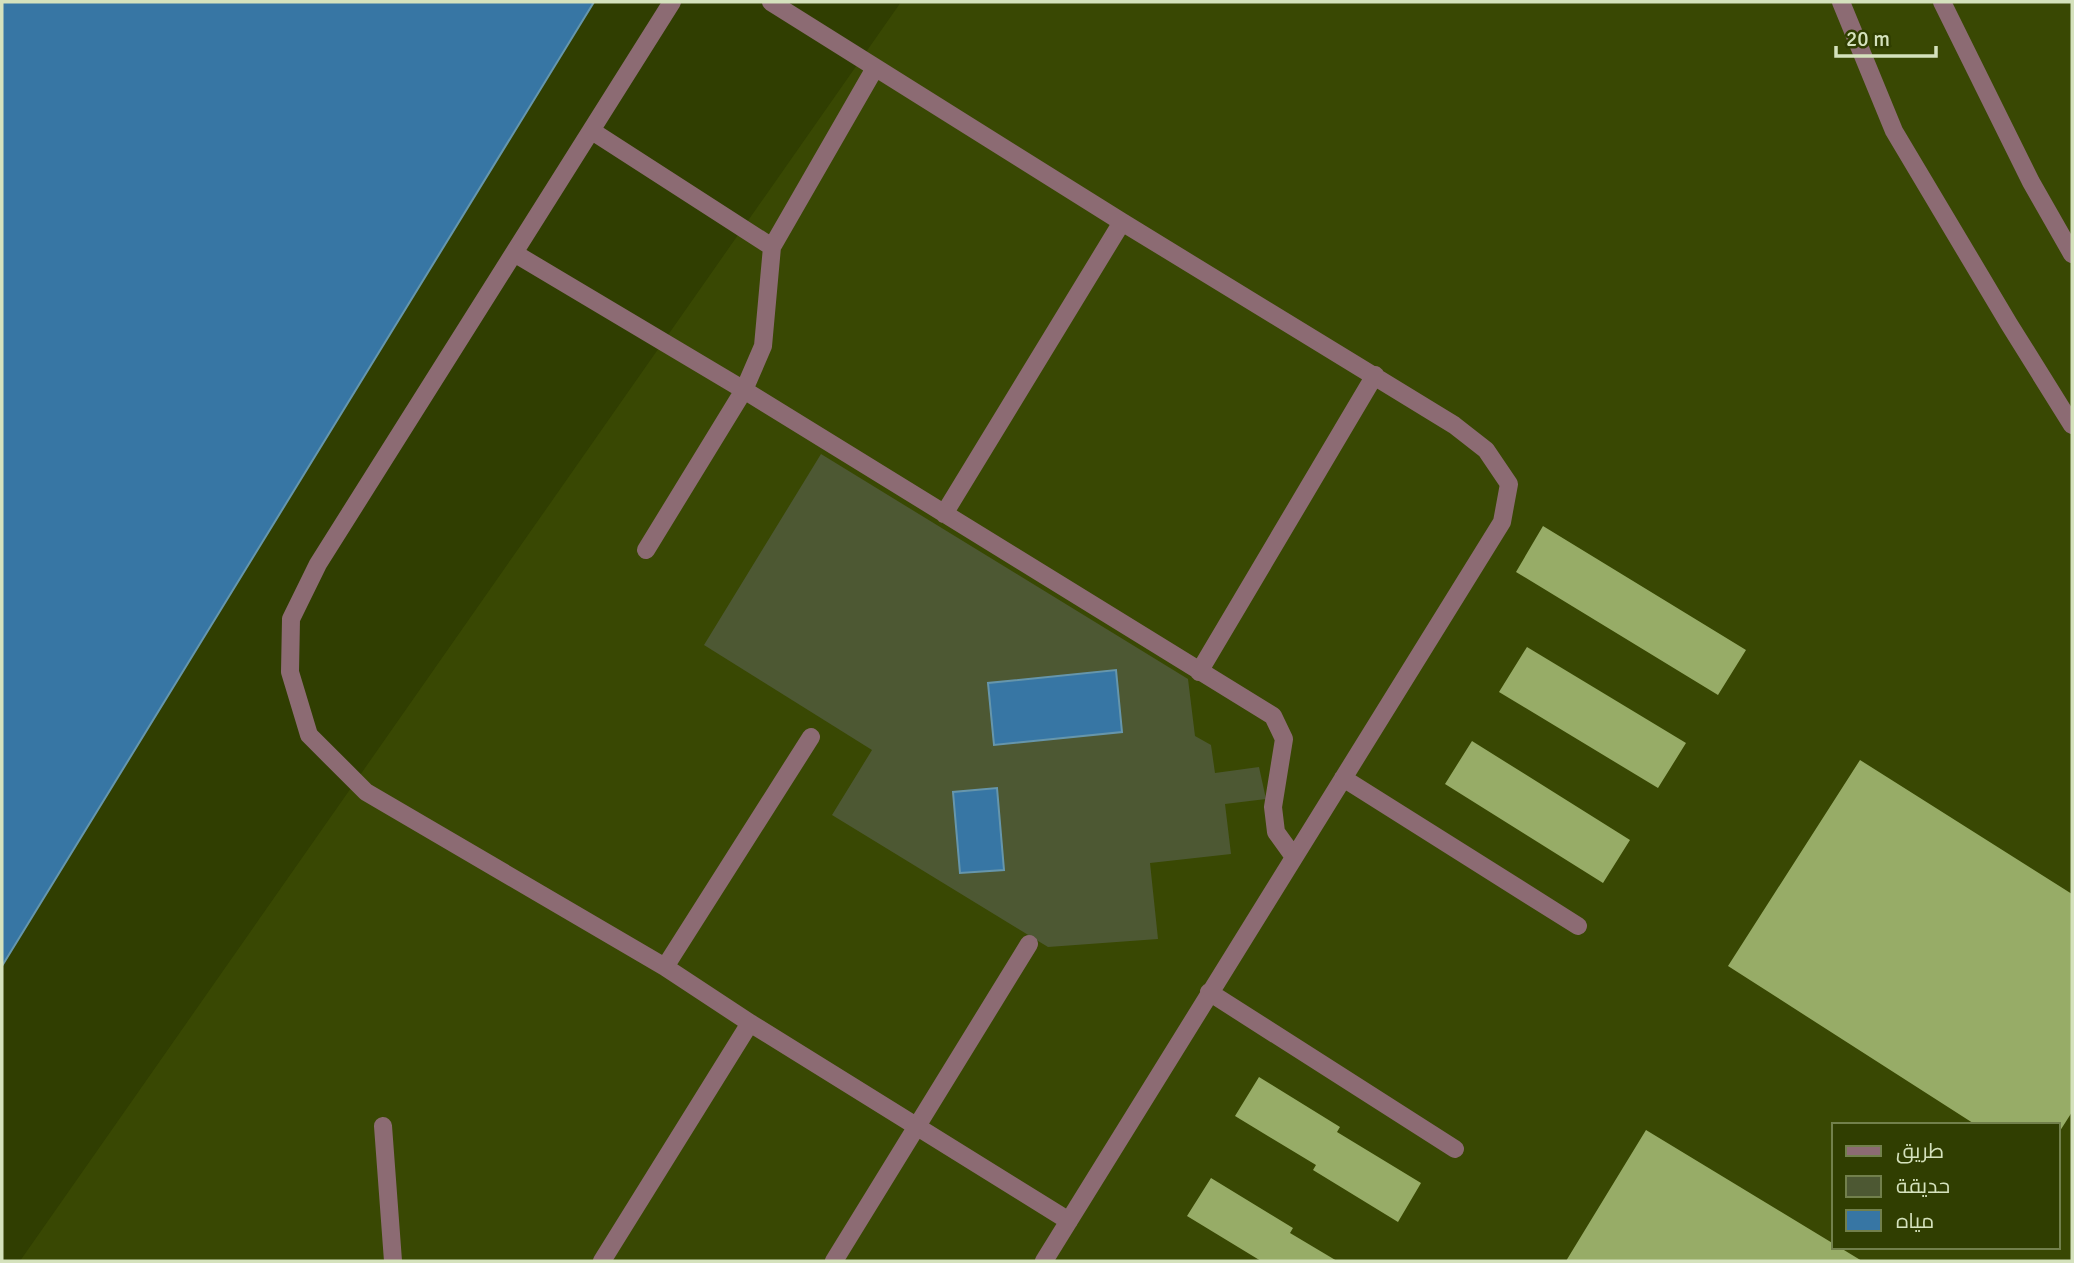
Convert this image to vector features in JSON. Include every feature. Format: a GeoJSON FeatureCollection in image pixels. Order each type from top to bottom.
{"type":"FeatureCollection","features":[{"type":"Feature","properties":{"kind":"street"},"geometry":{"type":"LineString","coordinates":[[672,2],[318,564],[291,619],[290,672],[309,735],[366,792],[665,967],[750,1023],[1069,1221]]}},
{"type":"Feature","properties":{"kind":"street"},"geometry":{"type":"LineString","coordinates":[[771,2],[1122,222],[1454,425],[1486,450],[1509,484],[1502,522],[1044,1261]]}},
{"type":"Feature","properties":{"kind":"street"},"geometry":{"type":"LineString","coordinates":[[1842,2],[1894,131],[2072,425]]}},
{"type":"Feature","properties":{"kind":"street"},"geometry":{"type":"LineString","coordinates":[[1942,2],[2031,182],[2072,254]]}},
{"type":"Feature","properties":{"kind":"street"},"geometry":{"type":"LineString","coordinates":[[646,550],[744,390],[763,346],[772,247],[876,68]]}},
{"type":"Feature","properties":{"kind":"street"},"geometry":{"type":"LineString","coordinates":[[592,131],[772,247]]}},
{"type":"Feature","properties":{"kind":"street"},"geometry":{"type":"LineString","coordinates":[[944,514],[1122,222]]}},
{"type":"Feature","properties":{"kind":"street"},"geometry":{"type":"LineString","coordinates":[[514,253],[744,390],[1273,716],[1284,739],[1273,807],[1276,832],[1294,857]]}},
{"type":"Feature","properties":{"kind":"street"},"geometry":{"type":"LineString","coordinates":[[1199,672],[1375,375]]}},
{"type":"Feature","properties":{"kind":"street"},"geometry":{"type":"LineString","coordinates":[[665,967],[811,737]]}},
{"type":"Feature","properties":{"kind":"street"},"geometry":{"type":"LineString","coordinates":[[1343,778],[1578,926]]}},
{"type":"Feature","properties":{"kind":"street"},"geometry":{"type":"LineString","coordinates":[[834,1261],[1029,944]]}},
{"type":"Feature","properties":{"kind":"street"},"geometry":{"type":"LineString","coordinates":[[1209,992],[1455,1149]]}},
{"type":"Feature","properties":{"kind":"street"},"geometry":{"type":"LineString","coordinates":[[602,1261],[750,1023]]}},
{"type":"Feature","properties":{"kind":"street"},"geometry":{"type":"LineString","coordinates":[[383,1126],[393,1261]]}},
{"type":"Feature","properties":{"kind":"shaded area"},"geometry":{"type":"Polygon","coordinates":[[[901,2],[2072,2],[2072,1261],[20,1261],[901,2]]]}},
{"type":"Feature","properties":{"kind":"green space"},"geometry":{"type":"Polygon","coordinates":[[[821,454],[1188,679],[1195,736],[1211,745],[1215,773],[1259,767],[1266,799],[1225,804],[1231,854],[1150,863],[1158,939],[1048,947],[832,815],[872,750],[704,645],[821,454]]]}},
{"type":"Feature","properties":{"kind":"water"},"geometry":{"type":"Polygon","coordinates":[[[2,2],[594,2],[2,966],[2,2]]]}},
{"type":"Feature","properties":{"kind":"water"},"geometry":{"type":"Polygon","coordinates":[[[1116,670],[1122,732],[994,745],[988,683],[1116,670]]]}},
{"type":"Feature","properties":{"kind":"water"},"geometry":{"type":"Polygon","coordinates":[[[997,788],[1004,870],[960,873],[953,792],[997,788]]]}},
{"type":"Feature","properties":{"kind":"building"},"geometry":{"type":"Polygon","coordinates":[[[1543,526],[1746,650],[1718,695],[1516,572],[1543,526]]]}},
{"type":"Feature","properties":{"kind":"building"},"geometry":{"type":"Polygon","coordinates":[[[1527,647],[1686,743],[1658,788],[1499,692],[1527,647]]]}},
{"type":"Feature","properties":{"kind":"building"},"geometry":{"type":"Polygon","coordinates":[[[1472,741],[1630,840],[1603,883],[1445,784],[1472,741]]]}},
{"type":"Feature","properties":{"kind":"building"},"geometry":{"type":"Polygon","coordinates":[[[1860,760],[2072,894],[2072,1112],[2060,1131],[2060,1123],[1973,1123],[1728,966],[1860,760]]]}},
{"type":"Feature","properties":{"kind":"building"},"geometry":{"type":"Polygon","coordinates":[[[1259,1077],[1340,1127],[1337,1132],[1421,1183],[1398,1222],[1313,1170],[1316,1165],[1235,1116],[1259,1077]]]}},
{"type":"Feature","properties":{"kind":"building"},"geometry":{"type":"Polygon","coordinates":[[[1646,1130],[1832,1243],[1832,1249],[1842,1249],[1862,1261],[1566,1261],[1646,1130]]]}},
{"type":"Feature","properties":{"kind":"building"},"geometry":{"type":"Polygon","coordinates":[[[1211,1178],[1293,1228],[1290,1233],[1337,1261],[1261,1261],[1187,1216],[1211,1178]]]}}]}
